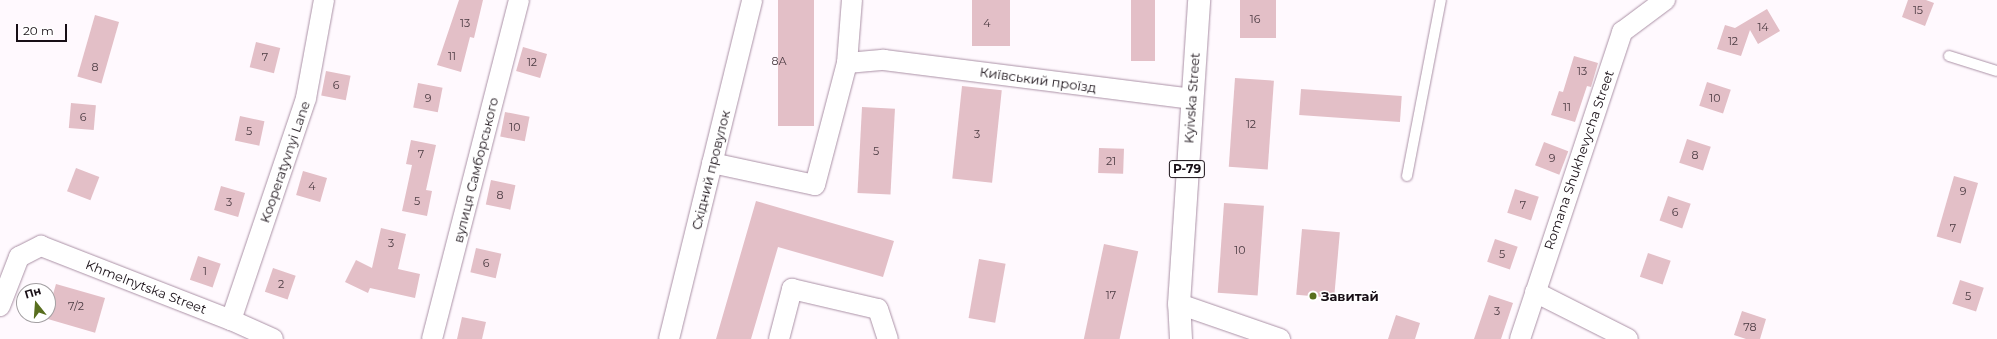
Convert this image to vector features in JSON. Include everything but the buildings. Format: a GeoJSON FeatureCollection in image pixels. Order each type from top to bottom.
{"type":"FeatureCollection","features":[{"type":"Feature","properties":{"kind":"main road","name":"Kyivska Street"},"geometry":{"type":"LineString","coordinates":[[1182,339],[1179,304],[1191,99],[1199,0]]}},
{"type":"Feature","properties":{"kind":"street","name":"Kooperatyvnyi Lane"},"geometry":{"type":"LineString","coordinates":[[231,320],[306,98],[324,0]]}},
{"type":"Feature","properties":{"kind":"street","name":"вулиця Самборського"},"geometry":{"type":"LineString","coordinates":[[432,339],[519,0]]}},
{"type":"Feature","properties":{"kind":"street","name":"Східний провулок"},"geometry":{"type":"LineString","coordinates":[[669,339],[752,0]]}},
{"type":"Feature","properties":{"kind":"street"},"geometry":{"type":"LineString","coordinates":[[712,163],[815,185],[847,63],[852,0]]}},
{"type":"Feature","properties":{"kind":"street","name":"Romana Shukhevycha Street"},"geometry":{"type":"LineString","coordinates":[[1520,339],[1622,32],[1665,0]]}},
{"type":"Feature","properties":{"kind":"street","name":"Київський проїзд"},"geometry":{"type":"LineString","coordinates":[[847,63],[884,60],[1168,98],[1191,99]]}},
{"type":"Feature","properties":{"kind":"street","name":"Khmelnytska Street"},"geometry":{"type":"LineString","coordinates":[[0,306],[19,257],[41,246],[231,320],[273,339]]}},
{"type":"Feature","properties":{"kind":"street"},"geometry":{"type":"LineString","coordinates":[[779,339],[792,289],[878,309],[888,339]]}},
{"type":"Feature","properties":{"kind":"street"},"geometry":{"type":"LineString","coordinates":[[1535,292],[1628,339]]}},
{"type":"Feature","properties":{"kind":"street"},"geometry":{"type":"LineString","coordinates":[[1179,304],[1280,339]]}},
{"type":"Feature","properties":{"kind":"lane"},"geometry":{"type":"LineString","coordinates":[[1407,176],[1441,0]]}},
{"type":"Feature","properties":{"kind":"lane"},"geometry":{"type":"LineString","coordinates":[[1949,56],[1997,71]]}},
{"type":"Feature","properties":{"kind":"place","name":"Завитай"},"geometry":{"type":"Point","coordinates":[1313,296]}}]}
